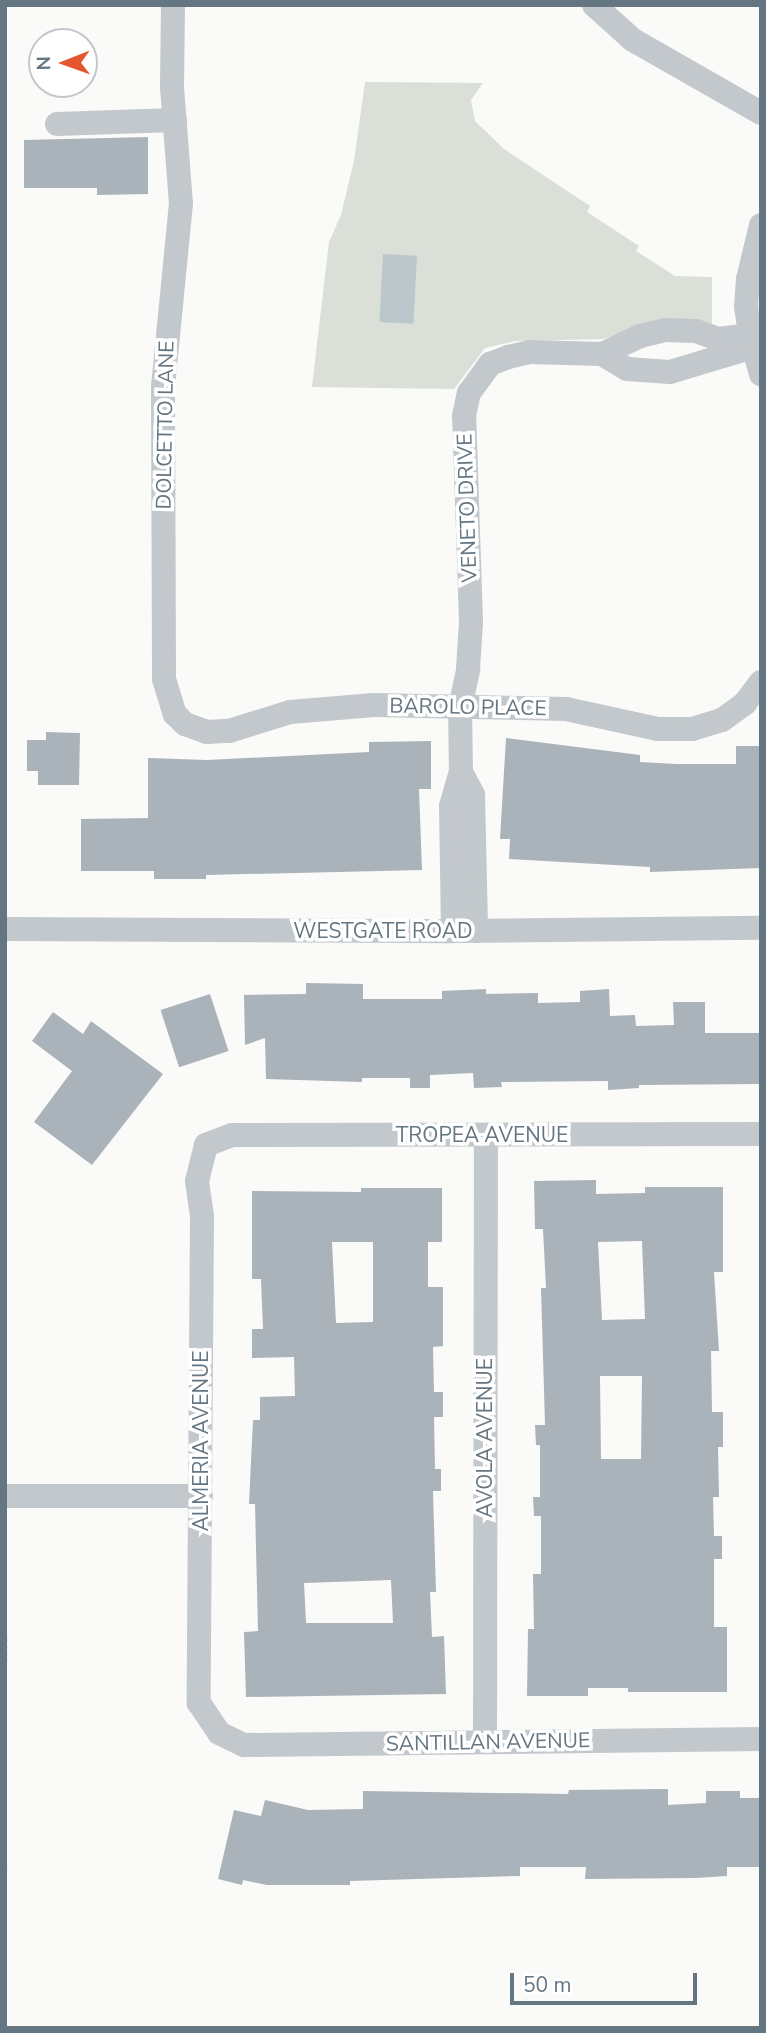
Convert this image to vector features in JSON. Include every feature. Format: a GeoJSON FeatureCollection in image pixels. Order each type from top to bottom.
{"type":"FeatureCollection","features":[{"type":"Feature","properties":{"kind":"street","name":"DOLCETTO LANE"},"geometry":{"type":"LineString","coordinates":[[173,5],[175,120],[181,216],[163,386],[164,679],[175,714],[185,724]]}},
{"type":"Feature","properties":{"kind":"street"},"geometry":{"type":"LineString","coordinates":[[594,5],[634,40],[761,113]]}},
{"type":"Feature","properties":{"kind":"street"},"geometry":{"type":"LineString","coordinates":[[57,124],[175,120]]}},
{"type":"Feature","properties":{"kind":"street"},"geometry":{"type":"LineString","coordinates":[[761,225],[748,279],[752,341],[761,374]]}},
{"type":"Feature","properties":{"kind":"street","name":"VENETO DRIVE"},"geometry":{"type":"LineString","coordinates":[[465,931],[451,806],[461,772],[460,708],[468,669],[471,622],[464,416],[469,393],[490,364],[530,352],[602,354],[640,336],[665,330],[696,331],[718,339],[752,341]]}},
{"type":"Feature","properties":{"kind":"street","name":"VENETO DRIVE"},"geometry":{"type":"LineString","coordinates":[[602,354],[628,369],[670,372],[752,341]]}},
{"type":"Feature","properties":{"kind":"street"},"geometry":{"type":"LineString","coordinates":[[753,710],[761,682]]}},
{"type":"Feature","properties":{"kind":"street","name":"BAROLO PLACE"},"geometry":{"type":"LineString","coordinates":[[185,724],[207,732],[229,731],[290,712],[326,707],[566,709],[669,729],[692,729],[753,710]]}},
{"type":"Feature","properties":{"kind":"street","name":"WESTGATE ROAD"},"geometry":{"type":"LineString","coordinates":[[5,929],[465,931],[761,928]]}},
{"type":"Feature","properties":{"kind":"street","name":"TROPEA AVENUE"},"geometry":{"type":"LineString","coordinates":[[206,1145],[232,1135],[761,1134]]}},
{"type":"Feature","properties":{"kind":"street","name":"AVOLA AVENUE"},"geometry":{"type":"LineString","coordinates":[[485,1741],[486,1135]]}},
{"type":"Feature","properties":{"kind":"street","name":"ALMERIA AVENUE"},"geometry":{"type":"LineString","coordinates":[[206,1145],[197,1181],[202,1215],[199,1703],[219,1733]]}},
{"type":"Feature","properties":{"kind":"street"},"geometry":{"type":"LineString","coordinates":[[5,1496],[201,1496]]}},
{"type":"Feature","properties":{"kind":"street","name":"SANTILLAN AVENUE"},"geometry":{"type":"LineString","coordinates":[[219,1733],[244,1745],[761,1739]]}},
{"type":"Feature","properties":{"kind":"path"},"geometry":{"type":"LineString","coordinates":[[5,1638],[5,1661]]}},
{"type":"Feature","properties":{"kind":"path"},"geometry":{"type":"LineString","coordinates":[[5,1867],[5,1872]]}},
{"type":"Feature","properties":{"kind":"shaded area"},"geometry":{"type":"Polygon","coordinates":[[[365,82],[483,83],[471,100],[475,121],[504,149],[590,206],[587,212],[639,246],[636,251],[675,276],[712,277],[712,324],[660,321],[603,339],[516,341],[485,348],[454,389],[312,387],[329,242],[341,215],[354,161],[365,82]]]}},
{"type":"Feature","properties":{"kind":"shaded area"},"geometry":{"type":"Polygon","coordinates":[[[383,254],[417,256],[413,324],[379,322],[383,254]]]}},
{"type":"Feature","properties":{"kind":"building"},"geometry":{"type":"Polygon","coordinates":[[[148,137],[148,194],[97,195],[97,188],[24,188],[24,140],[148,137]]]}},
{"type":"Feature","properties":{"kind":"building"},"geometry":{"type":"Polygon","coordinates":[[[46,732],[80,733],[79,785],[38,785],[38,771],[27,771],[27,740],[46,740],[46,732]]]}},
{"type":"Feature","properties":{"kind":"building"},"geometry":{"type":"Polygon","coordinates":[[[506,738],[640,755],[640,762],[676,764],[736,764],[736,746],[761,746],[761,868],[650,872],[650,867],[509,859],[510,839],[500,839],[506,738]]]}},
{"type":"Feature","properties":{"kind":"building"},"geometry":{"type":"Polygon","coordinates":[[[431,741],[431,789],[419,789],[422,870],[206,875],[206,879],[154,879],[154,871],[81,871],[81,819],[148,818],[148,758],[207,760],[369,752],[369,742],[431,741]]]}},
{"type":"Feature","properties":{"kind":"building"},"geometry":{"type":"Polygon","coordinates":[[[306,983],[363,984],[363,999],[442,999],[442,991],[486,989],[486,994],[538,993],[538,1003],[580,1002],[580,991],[609,989],[610,1016],[635,1015],[636,1026],[674,1025],[673,1002],[705,1002],[705,1033],[761,1033],[761,1084],[639,1085],[639,1088],[608,1090],[608,1081],[501,1082],[502,1087],[474,1088],[473,1073],[430,1075],[430,1088],[410,1088],[410,1078],[362,1078],[362,1082],[266,1079],[265,1038],[245,1045],[244,995],[306,994],[306,983]]]}},
{"type":"Feature","properties":{"kind":"building"},"geometry":{"type":"Polygon","coordinates":[[[210,994],[229,1051],[179,1067],[161,1010],[210,994]]]}},
{"type":"Feature","properties":{"kind":"building"},"geometry":{"type":"Polygon","coordinates":[[[53,1012],[83,1034],[91,1021],[163,1074],[92,1165],[34,1122],[72,1071],[32,1041],[53,1012]]]}},
{"type":"Feature","properties":{"kind":"building"},"geometry":{"type":"Polygon","coordinates":[[[596,1180],[596,1194],[645,1193],[645,1187],[723,1187],[723,1272],[714,1272],[719,1351],[711,1351],[712,1412],[723,1412],[723,1447],[718,1447],[719,1497],[713,1497],[714,1536],[722,1536],[722,1559],[714,1559],[714,1627],[727,1627],[727,1692],[628,1692],[628,1688],[588,1688],[588,1696],[527,1696],[528,1629],[534,1629],[533,1574],[541,1574],[541,1516],[534,1516],[533,1497],[540,1497],[540,1445],[536,1445],[535,1425],[545,1425],[541,1288],[546,1288],[543,1229],[535,1229],[534,1181],[596,1180]],[[642,1241],[598,1242],[602,1320],[645,1319],[642,1241]],[[600,1376],[601,1459],[641,1459],[642,1376],[600,1376]]]}},
{"type":"Feature","properties":{"kind":"building"},"geometry":{"type":"Polygon","coordinates":[[[361,1188],[442,1188],[442,1242],[428,1242],[428,1287],[443,1287],[443,1346],[433,1347],[434,1392],[443,1392],[443,1417],[434,1417],[435,1469],[441,1469],[441,1491],[433,1491],[436,1592],[430,1592],[432,1637],[444,1636],[446,1694],[246,1697],[244,1632],[258,1631],[255,1504],[249,1504],[253,1420],[260,1420],[260,1397],[295,1396],[294,1357],[252,1358],[252,1329],[263,1329],[261,1279],[252,1279],[252,1191],[361,1192],[361,1188]],[[332,1242],[336,1323],[373,1322],[373,1242],[332,1242]],[[391,1580],[304,1583],[306,1623],[393,1623],[391,1580]]]}},
{"type":"Feature","properties":{"kind":"building"},"geometry":{"type":"Polygon","coordinates":[[[668,1789],[668,1805],[706,1803],[706,1791],[740,1791],[740,1798],[761,1798],[761,1867],[727,1867],[727,1876],[695,1878],[585,1879],[586,1867],[520,1867],[520,1876],[350,1881],[350,1885],[267,1885],[243,1880],[242,1885],[218,1879],[234,1810],[261,1816],[265,1800],[308,1810],[363,1809],[363,1791],[568,1794],[569,1790],[668,1789]]]}}]}
